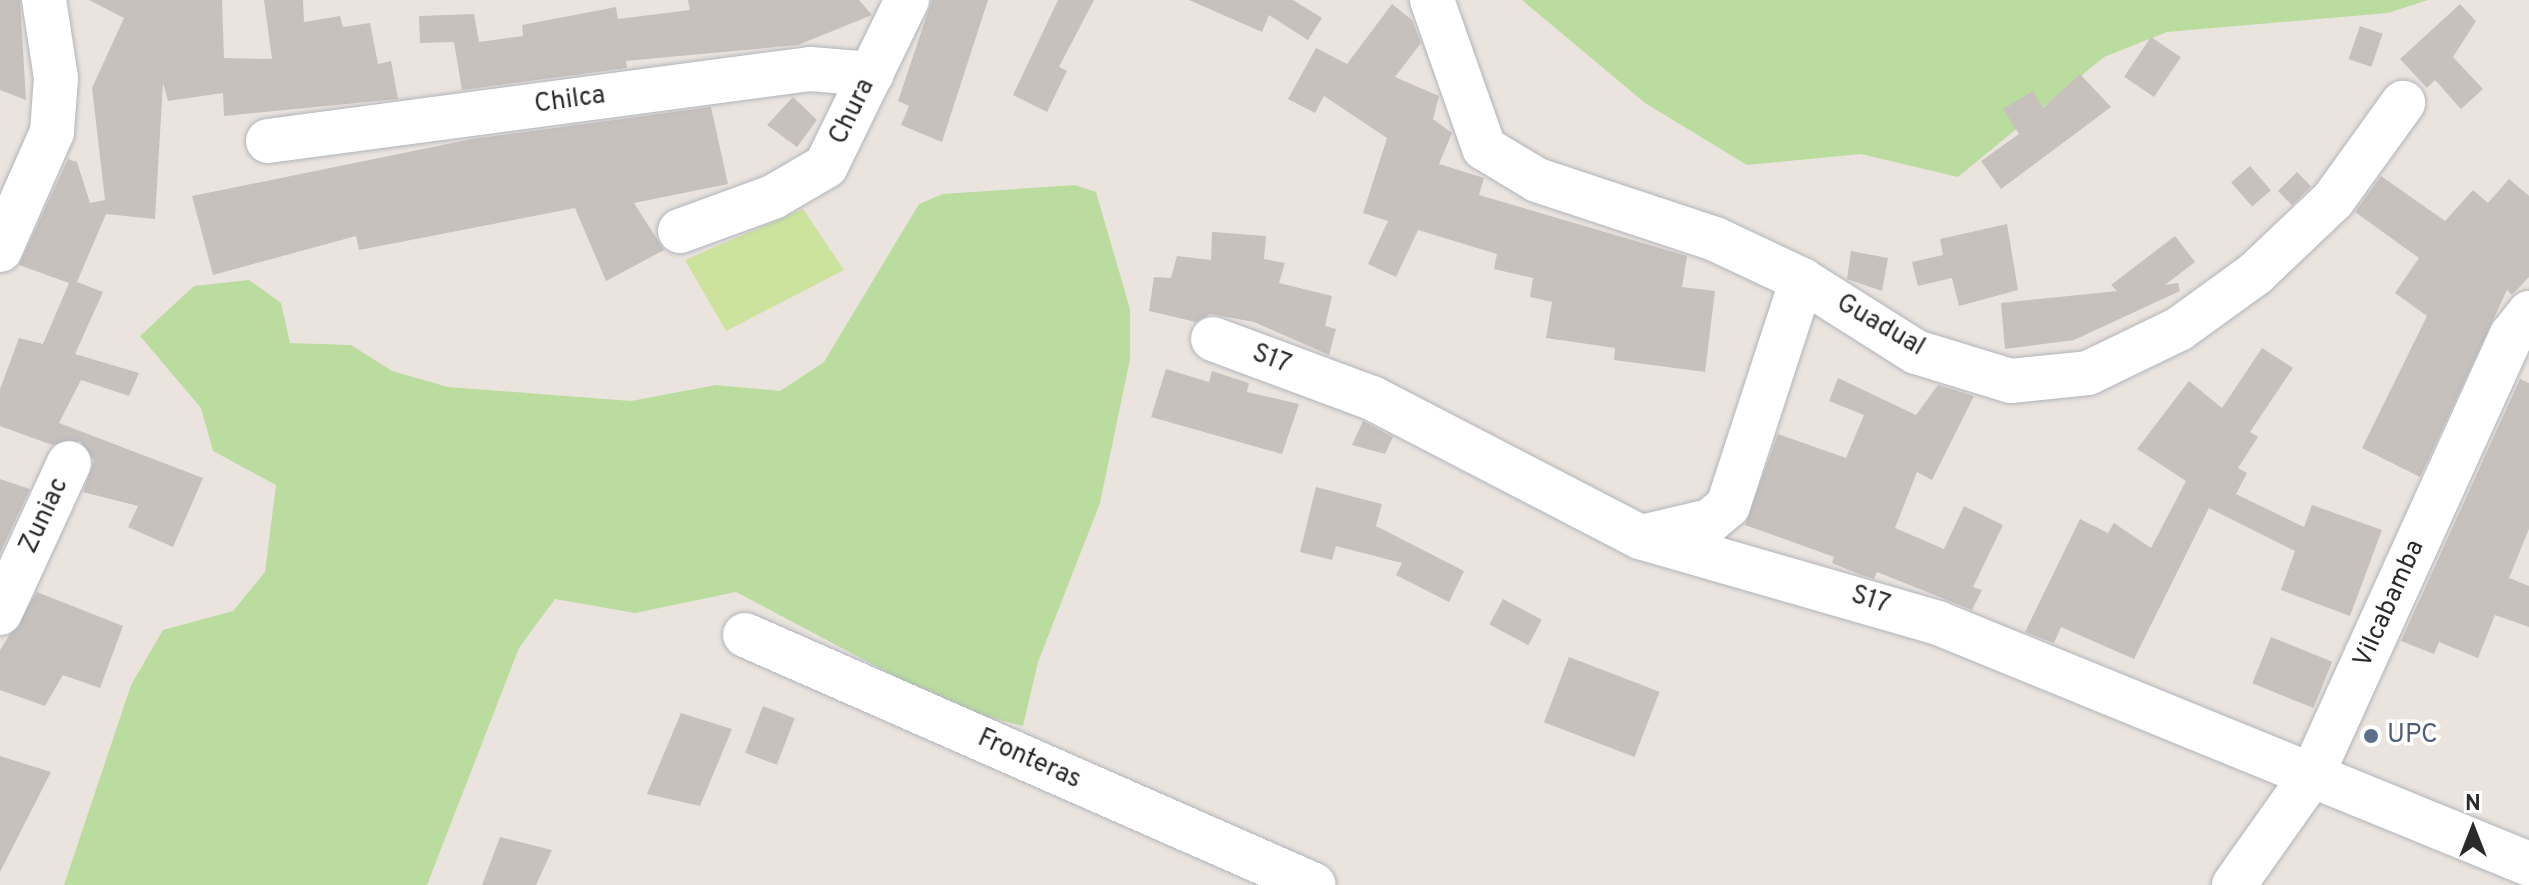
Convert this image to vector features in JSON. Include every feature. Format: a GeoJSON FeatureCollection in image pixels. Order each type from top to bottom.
{"type":"FeatureCollection","features":[{"type":"Feature","properties":{"kind":"street"},"geometry":{"type":"LineString","coordinates":[[0,250],[52,132],[56,78],[44,0]]}},
{"type":"Feature","properties":{"kind":"street","name":"Chura"},"geometry":{"type":"LineString","coordinates":[[680,231],[773,197],[826,166],[907,0]]}},
{"type":"Feature","properties":{"kind":"street","name":"Guadual"},"geometry":{"type":"LineString","coordinates":[[1432,0],[1484,148],[1537,180],[1715,239],[1802,280],[1916,352],[2011,381],[2088,373],[2179,329],[2255,274],[2333,200],[2403,103]]}},
{"type":"Feature","properties":{"kind":"street","name":"Chilca"},"geometry":{"type":"LineString","coordinates":[[268,141],[810,69],[872,74]]}},
{"type":"Feature","properties":{"kind":"street"},"geometry":{"type":"LineString","coordinates":[[1640,537],[1710,521],[1728,506],[1802,280]]}},
{"type":"Feature","properties":{"kind":"street","name":"Vilcabamba"},"geometry":{"type":"LineString","coordinates":[[2234,885],[2312,775],[2523,330]]}},
{"type":"Feature","properties":{"kind":"street","name":"S17"},"geometry":{"type":"LineString","coordinates":[[1213,339],[1372,398],[1640,537],[1938,623],[2529,864]]}},
{"type":"Feature","properties":{"kind":"street","name":"Zuniac"},"geometry":{"type":"LineString","coordinates":[[0,613],[69,463]]}},
{"type":"Feature","properties":{"kind":"street","name":"Fronteras"},"geometry":{"type":"LineString","coordinates":[[745,635],[1314,885]]}},
{"type":"Feature","properties":{"kind":"green space"},"geometry":{"type":"Polygon","coordinates":[[[1522,0],[2428,0],[2388,13],[2167,32],[2104,57],[1958,177],[1861,154],[1747,165],[1645,103],[1522,0]]]}},
{"type":"Feature","properties":{"kind":"green space"},"geometry":{"type":"Polygon","coordinates":[[[1075,185],[1096,192],[1130,309],[1130,359],[1100,503],[1038,662],[1023,726],[955,708],[736,592],[635,613],[555,599],[519,648],[427,885],[64,885],[131,685],[163,630],[233,611],[265,572],[276,485],[213,451],[201,408],[140,336],[194,286],[249,280],[281,303],[290,343],[351,345],[392,371],[448,387],[631,401],[716,385],[780,391],[824,362],[919,204],[943,194],[1075,185]]]}},
{"type":"Feature","properties":{"kind":"green space"},"geometry":{"type":"Polygon","coordinates":[[[803,209],[844,270],[726,331],[685,260],[803,209]]]}},
{"type":"Feature","properties":{"kind":"building"},"geometry":{"type":"Polygon","coordinates":[[[0,0],[20,0],[26,100],[0,90],[0,0]]]}},
{"type":"Feature","properties":{"kind":"building"},"geometry":{"type":"Polygon","coordinates":[[[89,0],[222,0],[224,58],[272,59],[264,0],[303,0],[304,22],[340,16],[343,27],[370,23],[378,64],[391,61],[398,99],[224,116],[223,93],[168,101],[163,83],[155,219],[106,214],[77,282],[103,292],[75,354],[139,373],[129,396],[81,380],[59,423],[203,478],[173,547],[128,527],[138,506],[83,492],[94,461],[80,441],[52,445],[0,426],[0,389],[19,338],[43,344],[69,283],[19,265],[68,159],[77,162],[90,203],[105,200],[92,88],[124,18],[89,0]]]}},
{"type":"Feature","properties":{"kind":"building"},"geometry":{"type":"Polygon","coordinates":[[[688,0],[859,0],[872,15],[798,45],[626,61],[627,68],[462,90],[454,42],[420,43],[419,16],[474,14],[479,42],[523,36],[522,25],[616,7],[618,19],[690,10],[688,0]]]}},
{"type":"Feature","properties":{"kind":"building"},"geometry":{"type":"Polygon","coordinates":[[[932,0],[988,0],[942,142],[901,125],[909,106],[898,101],[932,0]]]}},
{"type":"Feature","properties":{"kind":"building"},"geometry":{"type":"Polygon","coordinates":[[[1058,0],[1094,0],[1059,67],[1067,71],[1047,112],[1013,95],[1058,0]]]}},
{"type":"Feature","properties":{"kind":"building"},"geometry":{"type":"Polygon","coordinates":[[[1189,0],[1293,0],[1322,18],[1308,40],[1269,15],[1262,32],[1189,0]]]}},
{"type":"Feature","properties":{"kind":"building"},"geometry":{"type":"Polygon","coordinates":[[[1392,4],[1412,20],[1421,43],[1395,77],[1439,96],[1433,119],[1452,133],[1439,164],[1484,178],[1479,195],[1687,256],[1682,287],[1715,291],[1705,372],[1614,360],[1615,348],[1546,338],[1552,302],[1530,297],[1533,278],[1494,269],[1497,254],[1418,230],[1396,277],[1368,264],[1388,221],[1363,213],[1387,138],[1324,96],[1315,113],[1288,99],[1316,48],[1347,64],[1392,4]]]}},
{"type":"Feature","properties":{"kind":"building"},"geometry":{"type":"Polygon","coordinates":[[[2460,4],[2476,21],[2453,57],[2483,89],[2461,109],[2435,80],[2427,88],[2400,59],[2460,4]]]}},
{"type":"Feature","properties":{"kind":"building"},"geometry":{"type":"Polygon","coordinates":[[[2360,26],[2383,34],[2371,67],[2349,59],[2360,26]]]}},
{"type":"Feature","properties":{"kind":"building"},"geometry":{"type":"Polygon","coordinates":[[[2151,37],[2181,57],[2154,97],[2124,77],[2151,37]]]}},
{"type":"Feature","properties":{"kind":"building"},"geometry":{"type":"Polygon","coordinates":[[[2080,74],[2111,107],[2001,189],[1981,161],[2019,134],[2003,109],[2033,91],[2043,108],[2080,74]]]}},
{"type":"Feature","properties":{"kind":"building"},"geometry":{"type":"Polygon","coordinates":[[[793,97],[817,120],[797,147],[767,125],[793,97]]]}},
{"type":"Feature","properties":{"kind":"building"},"geometry":{"type":"Polygon","coordinates":[[[711,107],[728,184],[634,203],[664,250],[606,281],[575,208],[359,250],[356,236],[213,275],[192,196],[472,139],[711,107]]]}},
{"type":"Feature","properties":{"kind":"building"},"geometry":{"type":"Polygon","coordinates":[[[2250,166],[2271,190],[2252,207],[2231,182],[2250,166]]]}},
{"type":"Feature","properties":{"kind":"building"},"geometry":{"type":"Polygon","coordinates":[[[2297,172],[2311,186],[2292,205],[2278,191],[2297,172]]]}},
{"type":"Feature","properties":{"kind":"building"},"geometry":{"type":"Polygon","coordinates":[[[2381,176],[2445,221],[2473,190],[2488,203],[2509,179],[2529,196],[2529,277],[2512,295],[2507,290],[2420,477],[2362,448],[2427,316],[2395,293],[2419,258],[2355,212],[2381,176]]]}},
{"type":"Feature","properties":{"kind":"building"},"geometry":{"type":"Polygon","coordinates":[[[2007,224],[2018,290],[1959,306],[1952,278],[1918,286],[1912,262],[1943,255],[1940,239],[2007,224]]]}},
{"type":"Feature","properties":{"kind":"building"},"geometry":{"type":"Polygon","coordinates":[[[1212,232],[1266,236],[1264,259],[1285,263],[1279,283],[1332,296],[1325,326],[1336,329],[1329,355],[1254,322],[1210,314],[1196,322],[1149,311],[1154,277],[1171,278],[1177,256],[1211,260],[1212,232]]]}},
{"type":"Feature","properties":{"kind":"building"},"geometry":{"type":"Polygon","coordinates":[[[2175,236],[2195,262],[2165,285],[2178,283],[2180,291],[2074,340],[2005,349],[2001,303],[2117,291],[2111,285],[2175,236]]]}},
{"type":"Feature","properties":{"kind":"building"},"geometry":{"type":"Polygon","coordinates":[[[1851,251],[1888,258],[1882,291],[1847,279],[1851,251]]]}},
{"type":"Feature","properties":{"kind":"building"},"geometry":{"type":"Polygon","coordinates":[[[2262,348],[2293,368],[2250,432],[2258,437],[2238,468],[2247,473],[2236,494],[2304,527],[2312,505],[2382,530],[2350,616],[2281,590],[2295,551],[2209,508],[2134,659],[2061,627],[2054,643],[2025,632],[2080,519],[2108,533],[2114,523],[2151,548],[2186,481],[2137,449],[2189,381],[2222,408],[2262,348]]]}},
{"type":"Feature","properties":{"kind":"building"},"geometry":{"type":"Polygon","coordinates":[[[1166,369],[1209,382],[1212,371],[1249,383],[1247,392],[1299,404],[1282,454],[1151,417],[1166,369]]]}},
{"type":"Feature","properties":{"kind":"building"},"geometry":{"type":"Polygon","coordinates":[[[1838,378],[1916,415],[1938,385],[1974,396],[1932,480],[1917,472],[1895,528],[1944,549],[1964,506],[2003,525],[1973,587],[1982,590],[1972,610],[1877,572],[1874,579],[1859,574],[1832,563],[1834,557],[1745,525],[1778,434],[1846,458],[1864,415],[1829,401],[1838,378]]]}},
{"type":"Feature","properties":{"kind":"building"},"geometry":{"type":"Polygon","coordinates":[[[2520,379],[2529,383],[2529,529],[2509,578],[2529,586],[2529,627],[2495,615],[2478,658],[2439,642],[2434,654],[2401,641],[2520,379]]]}},
{"type":"Feature","properties":{"kind":"building"},"geometry":{"type":"Polygon","coordinates":[[[1363,421],[1393,437],[1385,454],[1352,445],[1363,421]]]}},
{"type":"Feature","properties":{"kind":"building"},"geometry":{"type":"Polygon","coordinates":[[[0,479],[30,489],[0,553],[0,479]]]}},
{"type":"Feature","properties":{"kind":"building"},"geometry":{"type":"Polygon","coordinates":[[[1316,487],[1382,504],[1376,526],[1464,571],[1449,602],[1396,575],[1402,563],[1336,546],[1332,560],[1300,552],[1316,487]]]}},
{"type":"Feature","properties":{"kind":"building"},"geometry":{"type":"Polygon","coordinates":[[[37,592],[123,626],[100,688],[63,675],[45,706],[0,690],[0,650],[37,592]]]}},
{"type":"Feature","properties":{"kind":"building"},"geometry":{"type":"Polygon","coordinates":[[[1503,599],[1542,620],[1528,645],[1489,625],[1503,599]]]}},
{"type":"Feature","properties":{"kind":"building"},"geometry":{"type":"Polygon","coordinates":[[[2271,637],[2332,662],[2313,708],[2252,683],[2271,637]]]}},
{"type":"Feature","properties":{"kind":"building"},"geometry":{"type":"Polygon","coordinates":[[[1569,657],[1660,692],[1634,757],[1544,722],[1569,657]]]}},
{"type":"Feature","properties":{"kind":"building"},"geometry":{"type":"Polygon","coordinates":[[[763,706],[795,718],[777,765],[745,753],[763,706]]]}},
{"type":"Feature","properties":{"kind":"building"},"geometry":{"type":"Polygon","coordinates":[[[681,713],[732,729],[700,806],[647,794],[681,713]]]}},
{"type":"Feature","properties":{"kind":"building"},"geometry":{"type":"Polygon","coordinates":[[[0,756],[51,772],[0,872],[0,756]]]}},
{"type":"Feature","properties":{"kind":"building"},"geometry":{"type":"Polygon","coordinates":[[[500,837],[552,850],[536,885],[482,885],[500,837]]]}},
{"type":"Feature","properties":{"kind":"place","name":"UPC"},"geometry":{"type":"Point","coordinates":[2371,736]}}]}
